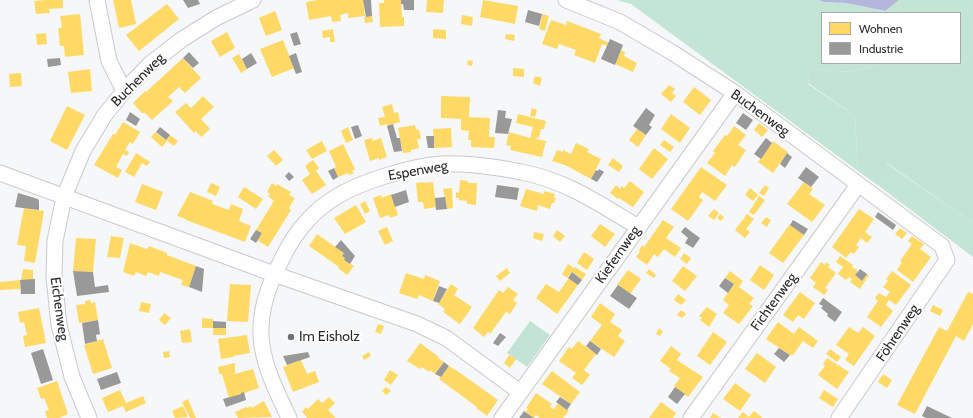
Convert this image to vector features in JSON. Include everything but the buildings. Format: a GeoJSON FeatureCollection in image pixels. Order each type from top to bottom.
{"type":"FeatureCollection","features":[{"type":"Feature","properties":{"kind":"street"},"geometry":{"type":"LineString","coordinates":[[97,0],[109,60],[124,92]]}},
{"type":"Feature","properties":{"kind":"street","name":"Buchenweg"},"geometry":{"type":"LineString","coordinates":[[64,197],[83,151],[104,116],[150,64],[181,40],[216,18],[253,0]]}},
{"type":"Feature","properties":{"kind":"street","name":"Buchenweg"},"geometry":{"type":"LineString","coordinates":[[566,0],[620,22],[673,53],[734,93],[942,246]]}},
{"type":"Feature","properties":{"kind":"street","name":"Kiefernweg"},"geometry":{"type":"LineString","coordinates":[[502,418],[734,93]]}},
{"type":"Feature","properties":{"kind":"street","name":"Espenweg"},"geometry":{"type":"LineString","coordinates":[[289,418],[266,363],[261,336],[264,304],[274,274],[288,245],[307,220],[336,197],[371,181],[409,170],[442,164],[484,166],[522,172],[565,185],[588,196],[638,227]]}},
{"type":"Feature","properties":{"kind":"street"},"geometry":{"type":"LineString","coordinates":[[0,173],[274,274],[416,324],[446,338],[520,392]]}},
{"type":"Feature","properties":{"kind":"street","name":"Fichtenweg"},"geometry":{"type":"LineString","coordinates":[[691,418],[858,185]]}},
{"type":"Feature","properties":{"kind":"street","name":"Eichenweg"},"geometry":{"type":"LineString","coordinates":[[64,197],[55,241],[54,277],[59,325],[72,377],[89,418]]}},
{"type":"Feature","properties":{"kind":"street","name":"Föhrenweg"},"geometry":{"type":"LineString","coordinates":[[839,418],[947,260],[942,246]]}},
{"type":"Feature","properties":{"kind":"green space"},"geometry":{"type":"Polygon","coordinates":[[[616,0],[818,0],[824,2],[846,3],[884,11],[899,0],[973,0],[973,49],[960,66],[955,64],[961,64],[961,12],[821,12],[821,64],[879,64],[852,72],[810,69],[808,84],[855,116],[858,171],[631,4],[616,0]]]}},
{"type":"Feature","properties":{"kind":"green space"},"geometry":{"type":"Polygon","coordinates":[[[973,49],[973,223],[887,163],[879,186],[858,171],[855,116],[808,83],[810,69],[852,72],[879,64],[955,64],[960,66],[973,49]]]}},
{"type":"Feature","properties":{"kind":"green space"},"geometry":{"type":"Polygon","coordinates":[[[886,163],[973,223],[973,257],[879,186],[886,163]]]}},
{"type":"Feature","properties":{"kind":"green space"},"geometry":{"type":"Polygon","coordinates":[[[530,321],[550,335],[527,367],[507,353],[530,321]]]}},
{"type":"Feature","properties":{"kind":"water"},"geometry":{"type":"Polygon","coordinates":[[[818,0],[899,0],[885,11],[846,3],[824,2],[818,0]]]}},
{"type":"Feature","properties":{"kind":"place","name":"Im Eisholz"},"geometry":{"type":"Point","coordinates":[291,337]}}]}
